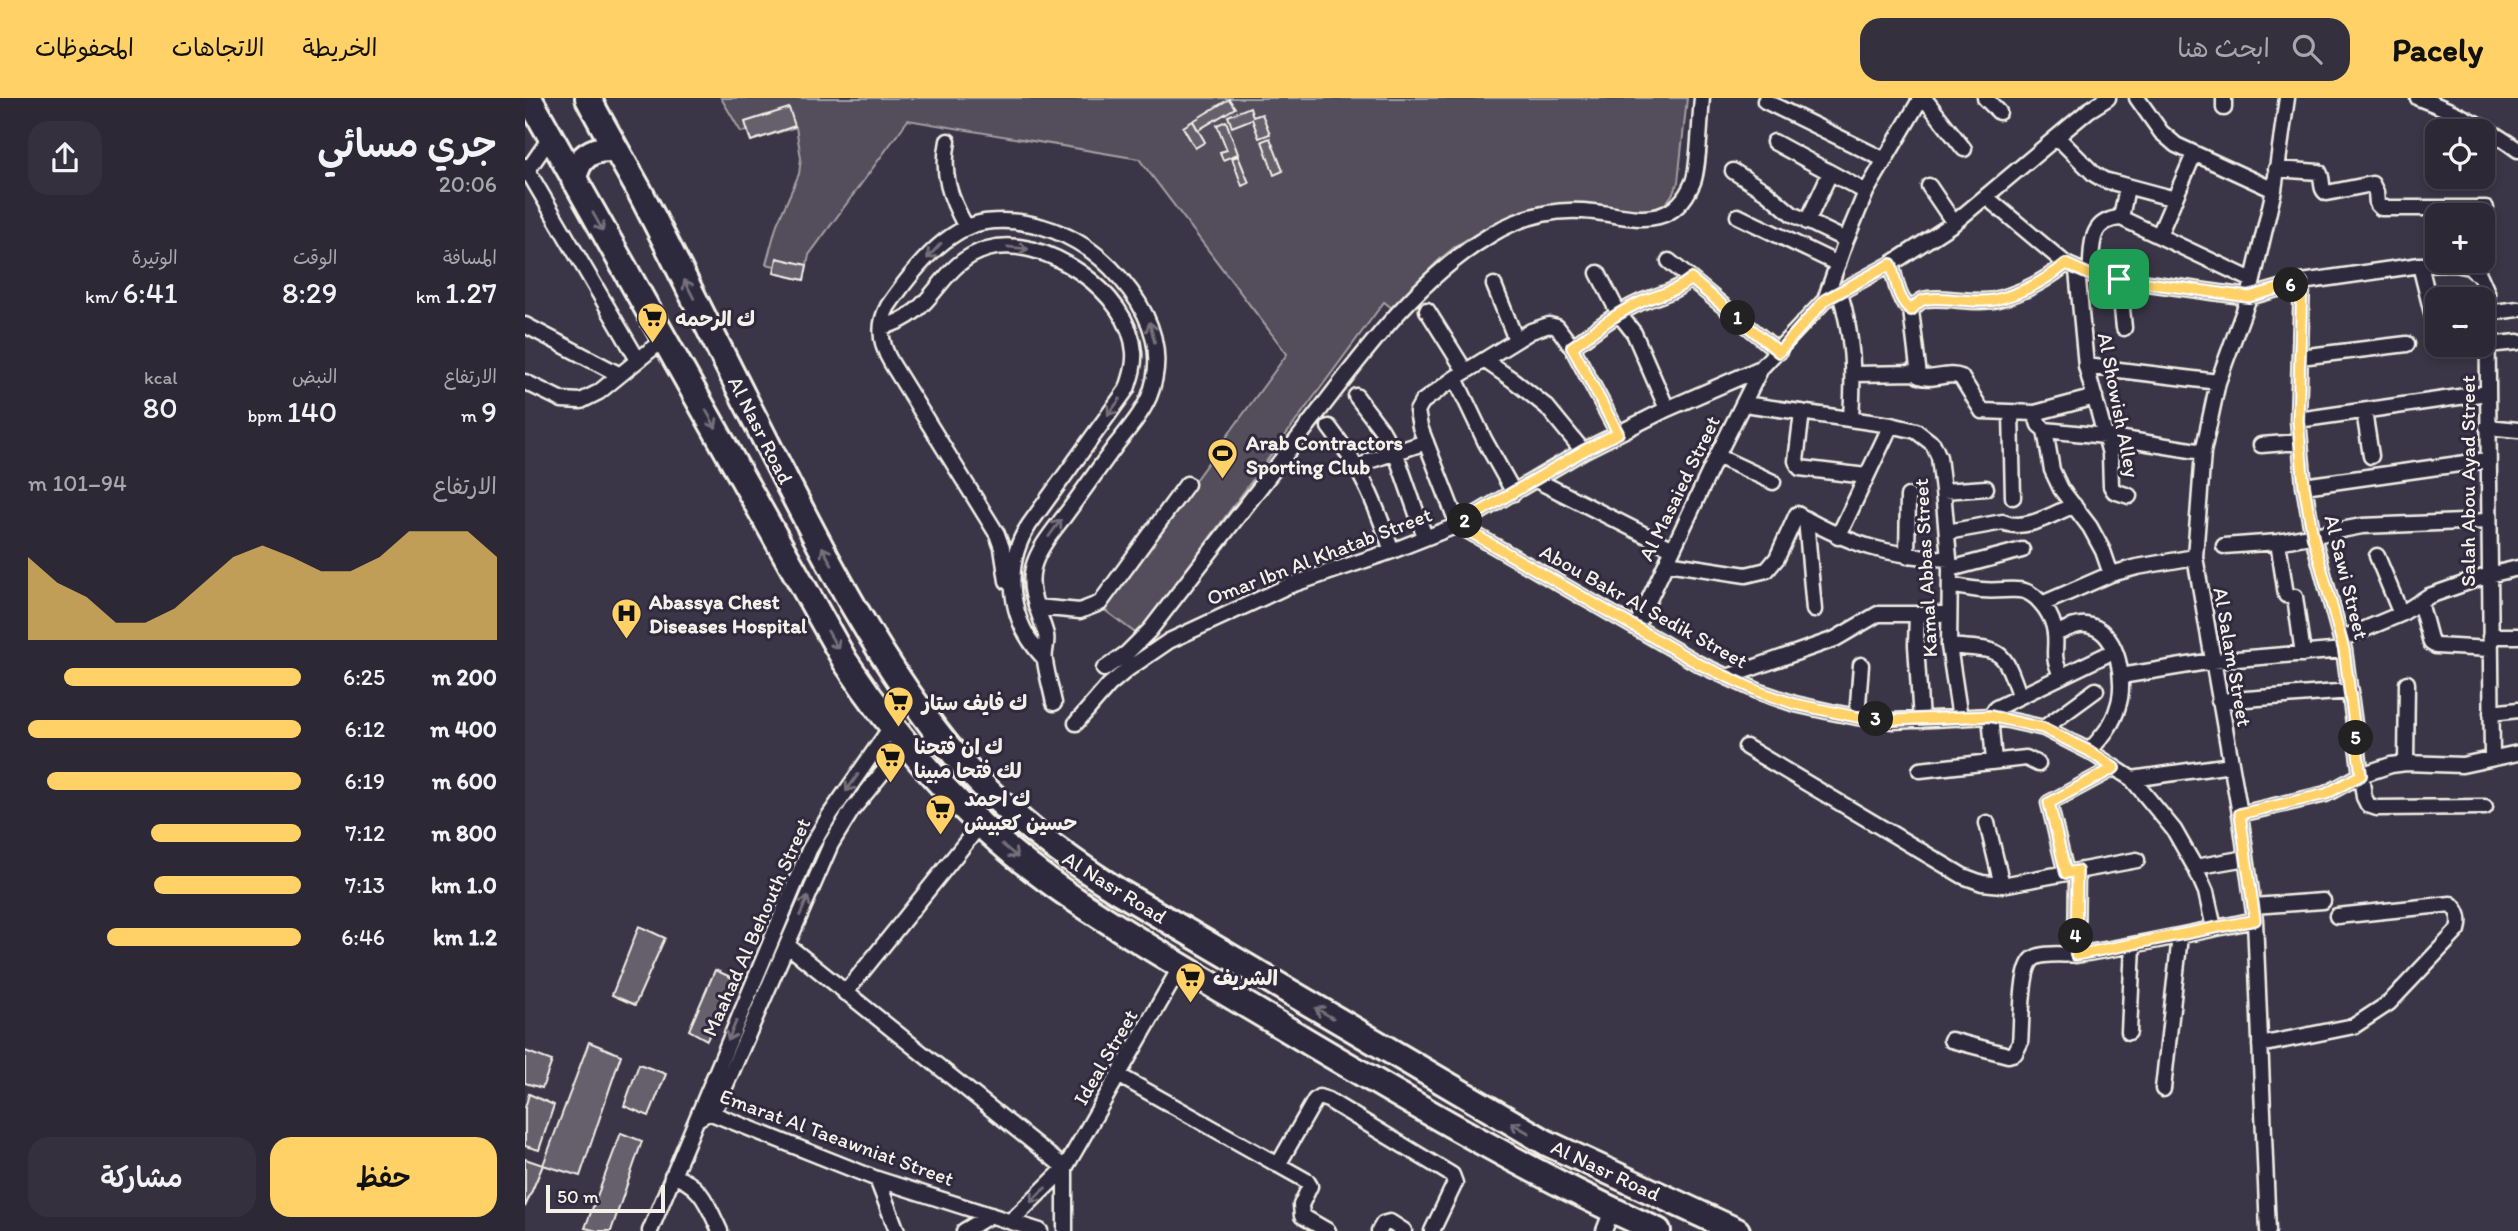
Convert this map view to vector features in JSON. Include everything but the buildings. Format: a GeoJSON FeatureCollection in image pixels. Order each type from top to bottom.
{"type":"FeatureCollection","features":[{"type":"Feature","properties":{"kind":"highway","name":"Al Nasr Road"},"geometry":{"type":"LineString","coordinates":[[529,98],[845,661],[898,736],[947,792],[1017,857],[1067,895],[1181,967],[1491,1147],[1608,1220],[1658,1231]]}},
{"type":"Feature","properties":{"kind":"highway","name":"Al Nasr Road"},"geometry":{"type":"LineString","coordinates":[[588,98],[638,188],[769,448],[852,605],[876,646],[923,713],[961,762],[996,799],[1072,862],[1468,1097],[1547,1143],[1737,1231]]}},
{"type":"Feature","properties":{"kind":"highway"},"geometry":{"type":"LineString","coordinates":[[574,180],[575,170],[587,154],[595,150],[615,150]]}},
{"type":"Feature","properties":{"kind":"street"},"geometry":{"type":"LineString","coordinates":[[1104,668],[1127,653],[1145,636],[1376,337],[1423,287],[1456,258],[1493,233],[1531,216],[1582,211],[1632,219],[1658,217],[1681,203],[1695,180],[1702,98]]}},
{"type":"Feature","properties":{"kind":"street"},"geometry":{"type":"LineString","coordinates":[[1825,300],[1866,192],[1922,98],[1964,149]]}},
{"type":"Feature","properties":{"kind":"street"},"geometry":{"type":"LineString","coordinates":[[1985,98],[1999,112]]}},
{"type":"Feature","properties":{"kind":"street","name":"Omar Ibn Al Khatab Street"},"geometry":{"type":"LineString","coordinates":[[1076,723],[1118,677],[1169,641],[1288,586],[1392,551],[1458,525],[1583,451],[1667,409],[1761,368],[1779,352],[1825,300],[1891,264],[1954,223],[2058,138],[2085,104],[2108,98]]}},
{"type":"Feature","properties":{"kind":"street"},"geometry":{"type":"LineString","coordinates":[[2137,98],[2161,132],[2176,145],[2274,190]]}},
{"type":"Feature","properties":{"kind":"street","name":"Al Salam Street"},"geometry":{"type":"LineString","coordinates":[[2268,1231],[2254,913],[2240,814],[2195,557],[2203,452],[2218,382],[2249,297],[2274,190],[2287,98]]}},
{"type":"Feature","properties":{"kind":"street"},"geometry":{"type":"LineString","coordinates":[[2419,98],[2476,122],[2518,150]]}},
{"type":"Feature","properties":{"kind":"street"},"geometry":{"type":"LineString","coordinates":[[1765,101],[1885,160]]}},
{"type":"Feature","properties":{"kind":"street"},"geometry":{"type":"LineString","coordinates":[[550,138],[526,170],[638,360]]}},
{"type":"Feature","properties":{"kind":"street"},"geometry":{"type":"LineString","coordinates":[[2058,138],[2094,174],[2104,180],[2175,199]]}},
{"type":"Feature","properties":{"kind":"street"},"geometry":{"type":"LineString","coordinates":[[948,141],[944,159],[946,182],[966,227]]}},
{"type":"Feature","properties":{"kind":"street"},"geometry":{"type":"LineString","coordinates":[[1774,142],[1866,192]]}},
{"type":"Feature","properties":{"kind":"street"},"geometry":{"type":"LineString","coordinates":[[2159,235],[2194,154]]}},
{"type":"Feature","properties":{"kind":"street"},"geometry":{"type":"LineString","coordinates":[[2276,169],[2319,173],[2322,176],[2323,189],[2327,193],[2372,184],[2377,204],[2381,208],[2425,208]]}},
{"type":"Feature","properties":{"kind":"street"},"geometry":{"type":"LineString","coordinates":[[1733,171],[1766,192],[1792,214],[1846,240]]}},
{"type":"Feature","properties":{"kind":"street"},"geometry":{"type":"LineString","coordinates":[[1807,222],[1830,173]]}},
{"type":"Feature","properties":{"kind":"street"},"geometry":{"type":"LineString","coordinates":[[1929,186],[1954,223]]}},
{"type":"Feature","properties":{"kind":"street"},"geometry":{"type":"LineString","coordinates":[[2127,187],[2121,218],[2252,280]]}},
{"type":"Feature","properties":{"kind":"street"},"geometry":{"type":"LineString","coordinates":[[1986,197],[2078,270],[2119,279],[2249,297]]}},
{"type":"Feature","properties":{"kind":"street"},"geometry":{"type":"LineString","coordinates":[[1738,216],[1838,264]]}},
{"type":"Feature","properties":{"kind":"street","name":"Al Showish Alley"},"geometry":{"type":"LineString","coordinates":[[2121,218],[2102,223],[2095,230],[2078,270],[2086,366],[2110,454],[2112,489],[2129,496]]}},
{"type":"Feature","properties":{"kind":"street"},"geometry":{"type":"LineString","coordinates":[[1012,585],[1007,581],[997,534],[887,356],[882,342],[885,311],[940,244],[966,227],[996,221],[1030,224],[1056,231],[1094,252],[1142,305],[1154,336],[1156,352],[1154,379],[1149,396],[1137,418],[1039,553],[1032,576],[1036,607],[1046,637],[1044,658],[1054,703]]}},
{"type":"Feature","properties":{"kind":"street"},"geometry":{"type":"LineString","coordinates":[[1049,255],[1056,231]]}},
{"type":"Feature","properties":{"kind":"street"},"geometry":{"type":"LineString","coordinates":[[882,327],[902,321],[919,310],[955,267],[976,253],[1000,247],[1049,255],[1074,267],[1090,279],[1121,314],[1135,352],[1133,372],[1121,399],[1021,536],[1014,561],[1014,601],[1030,642],[1044,658]]}},
{"type":"Feature","properties":{"kind":"street"},"geometry":{"type":"LineString","coordinates":[[1669,261],[1779,352]]}},
{"type":"Feature","properties":{"kind":"street"},"geometry":{"type":"LineString","coordinates":[[1891,264],[1903,304],[1911,310]]}},
{"type":"Feature","properties":{"kind":"street","name":"Salah Abou Ayad Street"},"geometry":{"type":"LineString","coordinates":[[2249,297],[2302,282],[2420,265],[2454,264],[2469,267],[2480,275],[2485,287]]}},
{"type":"Feature","properties":{"kind":"street"},"geometry":{"type":"LineString","coordinates":[[2420,265],[2426,287]]}},
{"type":"Feature","properties":{"kind":"street"},"geometry":{"type":"LineString","coordinates":[[2078,270],[2013,294],[1973,302],[1926,299],[1917,303],[1911,310],[1917,373],[1922,379],[1955,375],[1961,377],[1982,411],[2035,413],[2095,397]]}},
{"type":"Feature","properties":{"kind":"street"},"geometry":{"type":"LineString","coordinates":[[1598,273],[1619,314],[1634,333],[1667,409]]}},
{"type":"Feature","properties":{"kind":"street"},"geometry":{"type":"LineString","coordinates":[[1572,347],[1619,314],[1642,302],[1672,292],[1691,279]]}},
{"type":"Feature","properties":{"kind":"street"},"geometry":{"type":"LineString","coordinates":[[2119,279],[2124,328]]}},
{"type":"Feature","properties":{"kind":"street","name":"Al Sawi Street"},"geometry":{"type":"LineString","coordinates":[[2302,282],[2298,421],[2304,486],[2313,537],[2342,645],[2351,691],[2364,797],[2368,805],[2377,808],[2485,807]]}},
{"type":"Feature","properties":{"kind":"street"},"geometry":{"type":"LineString","coordinates":[[1494,285],[1516,340]]}},
{"type":"Feature","properties":{"kind":"street"},"geometry":{"type":"LineString","coordinates":[[1840,293],[1848,319],[1854,374],[1850,417]]}},
{"type":"Feature","properties":{"kind":"street"},"geometry":{"type":"LineString","coordinates":[[2495,312],[2518,309]]}},
{"type":"Feature","properties":{"kind":"street"},"geometry":{"type":"LineString","coordinates":[[1427,310],[1460,375],[1485,440],[1514,493]]}},
{"type":"Feature","properties":{"kind":"street"},"geometry":{"type":"LineString","coordinates":[[525,325],[620,375]]}},
{"type":"Feature","properties":{"kind":"street"},"geometry":{"type":"LineString","coordinates":[[1458,525],[1420,427],[1417,411],[1422,402],[1460,375],[1531,331],[1549,325],[1557,327],[1572,347],[1618,433]]}},
{"type":"Feature","properties":{"kind":"street"},"geometry":{"type":"LineString","coordinates":[[525,382],[562,400],[581,401],[599,393],[664,339]]}},
{"type":"Feature","properties":{"kind":"street"},"geometry":{"type":"LineString","coordinates":[[2495,344],[2518,342]]}},
{"type":"Feature","properties":{"kind":"street"},"geometry":{"type":"LineString","coordinates":[[2300,356],[2407,344]]}},
{"type":"Feature","properties":{"kind":"street","name":"Salah Abou Ayad Street"},"geometry":{"type":"LineString","coordinates":[[2487,357],[2492,757]]}},
{"type":"Feature","properties":{"kind":"street"},"geometry":{"type":"LineString","coordinates":[[1484,360],[1547,407],[1583,451]]}},
{"type":"Feature","properties":{"kind":"street"},"geometry":{"type":"LineString","coordinates":[[2086,366],[2218,382]]}},
{"type":"Feature","properties":{"kind":"street","name":"Al Masaied Street"},"geometry":{"type":"LineString","coordinates":[[1636,627],[1761,368]]}},
{"type":"Feature","properties":{"kind":"street"},"geometry":{"type":"LineString","coordinates":[[1133,372],[1154,379]]}},
{"type":"Feature","properties":{"kind":"street"},"geometry":{"type":"LineString","coordinates":[[1854,374],[1917,373]]}},
{"type":"Feature","properties":{"kind":"street"},"geometry":{"type":"LineString","coordinates":[[2298,421],[2487,393]]}},
{"type":"Feature","properties":{"kind":"street"},"geometry":{"type":"LineString","coordinates":[[1356,396],[1381,429],[1394,452],[1412,495],[1425,537]]}},
{"type":"Feature","properties":{"kind":"street","name":"Kamal Abbas Street"},"geometry":{"type":"LineString","coordinates":[[1744,404],[1850,417],[1891,425],[1916,431],[1933,444],[1939,457],[1943,491],[1950,564],[1949,646],[1960,718]]}},
{"type":"Feature","properties":{"kind":"street"},"geometry":{"type":"LineString","coordinates":[[2364,411],[2371,456]]}},
{"type":"Feature","properties":{"kind":"street"},"geometry":{"type":"LineString","coordinates":[[1802,412],[1796,461],[1800,468],[1866,476]]}},
{"type":"Feature","properties":{"kind":"street"},"geometry":{"type":"LineString","coordinates":[[2011,413],[2014,497]]}},
{"type":"Feature","properties":{"kind":"street"},"geometry":{"type":"LineString","coordinates":[[2035,413],[2039,425],[2045,430],[2105,436],[2203,452]]}},
{"type":"Feature","properties":{"kind":"street"},"geometry":{"type":"LineString","coordinates":[[1838,537],[1891,425]]}},
{"type":"Feature","properties":{"kind":"street"},"geometry":{"type":"LineString","coordinates":[[1329,427],[1366,482],[1392,551]]}},
{"type":"Feature","properties":{"kind":"street"},"geometry":{"type":"LineString","coordinates":[[2487,427],[2518,430]]}},
{"type":"Feature","properties":{"kind":"street"},"geometry":{"type":"LineString","coordinates":[[2045,430],[2052,470],[2061,489],[2103,551],[2111,575]]}},
{"type":"Feature","properties":{"kind":"street"},"geometry":{"type":"LineString","coordinates":[[1369,461],[1426,442]]}},
{"type":"Feature","properties":{"kind":"street"},"geometry":{"type":"LineString","coordinates":[[2261,445],[2300,442]]}},
{"type":"Feature","properties":{"kind":"street"},"geometry":{"type":"LineString","coordinates":[[1717,456],[1773,482]]}},
{"type":"Feature","properties":{"kind":"street"},"geometry":{"type":"LineString","coordinates":[[2304,486],[2487,460]]}},
{"type":"Feature","properties":{"kind":"street"},"geometry":{"type":"LineString","coordinates":[[1536,480],[1673,549]]}},
{"type":"Feature","properties":{"kind":"street"},"geometry":{"type":"LineString","coordinates":[[1036,607],[1080,611],[1100,603],[1187,484]]}},
{"type":"Feature","properties":{"kind":"street"},"geometry":{"type":"LineString","coordinates":[[1943,491],[1986,488]]}},
{"type":"Feature","properties":{"kind":"street"},"geometry":{"type":"LineString","coordinates":[[1907,556],[1908,496]]}},
{"type":"Feature","properties":{"kind":"street"},"geometry":{"type":"LineString","coordinates":[[1947,532],[2003,522],[2011,526],[2027,524],[2074,505]]}},
{"type":"Feature","properties":{"kind":"street"},"geometry":{"type":"LineString","coordinates":[[1802,517],[1861,546],[1950,564],[2022,550]]}},
{"type":"Feature","properties":{"kind":"street"},"geometry":{"type":"LineString","coordinates":[[1667,563],[1746,575],[1767,570],[1802,517]]}},
{"type":"Feature","properties":{"kind":"street"},"geometry":{"type":"LineString","coordinates":[[1802,517],[1814,610]]}},
{"type":"Feature","properties":{"kind":"street"},"geometry":{"type":"LineString","coordinates":[[2224,547],[2313,537],[2362,526],[2488,521]]}},
{"type":"Feature","properties":{"kind":"street","name":"Abou Bakr Al Sedik Street"},"geometry":{"type":"LineString","coordinates":[[1458,525],[1699,664],[1760,692],[1795,704],[1857,717],[1921,720],[1990,716],[2043,728],[2089,751],[2132,779],[2174,830],[2206,892],[2214,928]]}},
{"type":"Feature","properties":{"kind":"street"},"geometry":{"type":"LineString","coordinates":[[1021,536],[1039,553]]}},
{"type":"Feature","properties":{"kind":"street"},"geometry":{"type":"LineString","coordinates":[[2278,542],[2303,654]]}},
{"type":"Feature","properties":{"kind":"street"},"geometry":{"type":"LineString","coordinates":[[2377,556],[2401,614]]}},
{"type":"Feature","properties":{"kind":"street"},"geometry":{"type":"LineString","coordinates":[[2042,604],[2137,567],[2195,557]]}},
{"type":"Feature","properties":{"kind":"street"},"geometry":{"type":"LineString","coordinates":[[2121,676],[2213,661],[2303,654],[2342,645],[2420,602],[2489,575],[2518,568]]}},
{"type":"Feature","properties":{"kind":"street"},"geometry":{"type":"LineString","coordinates":[[1950,585],[1984,591],[2021,590],[2035,595],[2049,615],[2055,634],[2055,662],[2061,675]]}},
{"type":"Feature","properties":{"kind":"street"},"geometry":{"type":"LineString","coordinates":[[2420,602],[2431,643],[2436,646],[2490,642],[2518,636]]}},
{"type":"Feature","properties":{"kind":"street"},"geometry":{"type":"LineString","coordinates":[[1727,677],[1835,639],[1878,614],[1949,614]]}},
{"type":"Feature","properties":{"kind":"street"},"geometry":{"type":"LineString","coordinates":[[1917,614],[1916,645],[1921,720]]}},
{"type":"Feature","properties":{"kind":"street"},"geometry":{"type":"LineString","coordinates":[[1023,628],[1041,623]]}},
{"type":"Feature","properties":{"kind":"street"},"geometry":{"type":"LineString","coordinates":[[2055,634],[2075,626],[2090,625],[2105,633],[2114,651],[2121,676],[2119,704],[2109,730],[2089,751]]}},
{"type":"Feature","properties":{"kind":"street"},"geometry":{"type":"LineString","coordinates":[[1949,646],[1991,650],[2003,656],[2010,667],[2019,695]]}},
{"type":"Feature","properties":{"kind":"street"},"geometry":{"type":"LineString","coordinates":[[1994,761],[1990,716],[1996,708],[2114,651]]}},
{"type":"Feature","properties":{"kind":"street"},"geometry":{"type":"LineString","coordinates":[[1857,717],[1861,665]]}},
{"type":"Feature","properties":{"kind":"street"},"geometry":{"type":"LineString","coordinates":[[2406,763],[2407,683]]}},
{"type":"Feature","properties":{"kind":"street"},"geometry":{"type":"LineString","coordinates":[[2043,728],[2096,690]]}},
{"type":"Feature","properties":{"kind":"street"},"geometry":{"type":"LineString","coordinates":[[2219,701],[2351,691]]}},
{"type":"Feature","properties":{"kind":"street"},"geometry":{"type":"LineString","coordinates":[[2491,713],[2518,710]]}},
{"type":"Feature","properties":{"kind":"street","name":"Maahad Al Behouth Street"},"geometry":{"type":"LineString","coordinates":[[703,1113],[717,1103],[822,862],[898,736]]}},
{"type":"Feature","properties":{"kind":"street","name":"Maahad Al Behouth Street"},"geometry":{"type":"LineString","coordinates":[[650,1231],[672,1176],[703,1113],[809,850],[829,816],[898,736]]}},
{"type":"Feature","properties":{"kind":"street"},"geometry":{"type":"LineString","coordinates":[[1746,747],[1963,876],[1982,883],[2002,885],[2137,860]]}},
{"type":"Feature","properties":{"kind":"street"},"geometry":{"type":"LineString","coordinates":[[2240,814],[2326,794],[2361,775],[2406,763],[2462,765],[2518,753]]}},
{"type":"Feature","properties":{"kind":"street"},"geometry":{"type":"LineString","coordinates":[[1920,770],[2026,758],[2038,764]]}},
{"type":"Feature","properties":{"kind":"street"},"geometry":{"type":"LineString","coordinates":[[2132,779],[2231,765]]}},
{"type":"Feature","properties":{"kind":"street"},"geometry":{"type":"LineString","coordinates":[[2076,955],[2071,872],[2049,803],[2114,768]]}},
{"type":"Feature","properties":{"kind":"street"},"geometry":{"type":"LineString","coordinates":[[1987,823],[2002,885]]}},
{"type":"Feature","properties":{"kind":"street"},"geometry":{"type":"LineString","coordinates":[[845,993],[980,825]]}},
{"type":"Feature","properties":{"kind":"street"},"geometry":{"type":"LineString","coordinates":[[2195,867],[2246,858]]}},
{"type":"Feature","properties":{"kind":"street"},"geometry":{"type":"LineString","coordinates":[[1951,1040],[2008,1055],[2015,1053],[2020,1043],[2028,966],[2038,956],[2076,955],[2180,936],[2214,928],[2254,913],[2323,901]]}},
{"type":"Feature","properties":{"kind":"street"},"geometry":{"type":"LineString","coordinates":[[2260,1045],[2354,1026],[2389,1003],[2458,930],[2460,924],[2458,910],[2451,904],[2337,916]]}},
{"type":"Feature","properties":{"kind":"street"},"geometry":{"type":"LineString","coordinates":[[2163,1089],[2180,936]]}},
{"type":"Feature","properties":{"kind":"street"},"geometry":{"type":"LineString","coordinates":[[787,945],[1065,1168]]}},
{"type":"Feature","properties":{"kind":"street"},"geometry":{"type":"LineString","coordinates":[[2129,1031],[2133,945]]}},
{"type":"Feature","properties":{"kind":"street","name":"Ideal Street"},"geometry":{"type":"LineString","coordinates":[[1011,1221],[1065,1168],[1181,967]]}},
{"type":"Feature","properties":{"kind":"street"},"geometry":{"type":"LineString","coordinates":[[1118,1075],[1309,1183],[1300,1211],[1307,1219],[1328,1231]]}},
{"type":"Feature","properties":{"kind":"street"},"geometry":{"type":"LineString","coordinates":[[1278,1165],[1315,1100],[1319,1097],[1328,1100],[1452,1175],[1455,1183],[1432,1231]]}},
{"type":"Feature","properties":{"kind":"street","name":"Emarat Al Taeawniat Street"},"geometry":{"type":"LineString","coordinates":[[703,1113],[877,1179],[1040,1231]]}},
{"type":"Feature","properties":{"kind":"street","name":"Ideal Street"},"geometry":{"type":"LineString","coordinates":[[1065,1168],[1065,1231]]}},
{"type":"Feature","properties":{"kind":"street"},"geometry":{"type":"LineString","coordinates":[[672,1176],[693,1184],[701,1192],[720,1231]]}},
{"type":"Feature","properties":{"kind":"street"},"geometry":{"type":"LineString","coordinates":[[877,1179],[897,1231]]}},
{"type":"Feature","properties":{"kind":"street"},"geometry":{"type":"LineString","coordinates":[[964,1231],[992,1215]]}},
{"type":"Feature","properties":{"kind":"street"},"geometry":{"type":"LineString","coordinates":[[1379,1231],[1383,1224],[1390,1222],[1404,1231]]}},
{"type":"Feature","properties":{"kind":"shaded area","name":"Arab Contractors Sporting Club"},"geometry":{"type":"Polygon","coordinates":[[[721,98],[1687,98],[1678,182],[1671,197],[1660,208],[1634,213],[1578,203],[1531,214],[1479,233],[1450,250],[1421,279],[1396,311],[1384,302],[1138,635],[1102,608],[1287,354],[1139,159],[908,120],[809,255],[804,280],[774,273],[775,266],[766,264],[777,224],[799,174],[801,158],[796,127],[751,141],[747,131],[741,132],[721,98]]]}},
{"type":"Feature","properties":{"kind":"place","name":"ك الرحمه"},"geometry":{"type":"Point","coordinates":[652,345]}},
{"type":"Feature","properties":{"kind":"place","name":"Arab Contractors Sporting Club"},"geometry":{"type":"Point","coordinates":[1223,481]}},
{"type":"Feature","properties":{"kind":"place","name":"Abassya Chest Diseases Hospital"},"geometry":{"type":"Point","coordinates":[626,640]}},
{"type":"Feature","properties":{"kind":"place","name":"ك فايف ستار"},"geometry":{"type":"Point","coordinates":[899,729]}},
{"type":"Feature","properties":{"kind":"place","name":"ك ان فتحنا لك فتحا مبينا"},"geometry":{"type":"Point","coordinates":[891,785]}},
{"type":"Feature","properties":{"kind":"place","name":"ك احمد حسين كعبيش"},"geometry":{"type":"Point","coordinates":[941,837]}},
{"type":"Feature","properties":{"kind":"place","name":"الشريف"},"geometry":{"type":"Point","coordinates":[1190,1004]}},
{"type":"Feature","properties":{"kind":"route"},"geometry":{"type":"LineString","coordinates":[[1891,264],[1903,304],[1911,310],[1926,299],[1973,302],[1994,300],[2032,287],[2066,264],[2090,275],[2119,279],[2249,297],[2302,282],[2298,421],[2304,486],[2313,537],[2344,650],[2361,775],[2326,794],[2240,814],[2255,920],[2076,955],[2077,871],[2066,873],[2049,803],[2114,768],[2089,751],[2043,728],[1990,716],[1893,720],[1857,717],[1795,704],[1760,692],[1699,664],[1458,525],[1618,433],[1572,347],[1619,314],[1642,302],[1672,292],[1691,279],[1779,352],[1825,300],[1891,264]]}}]}
